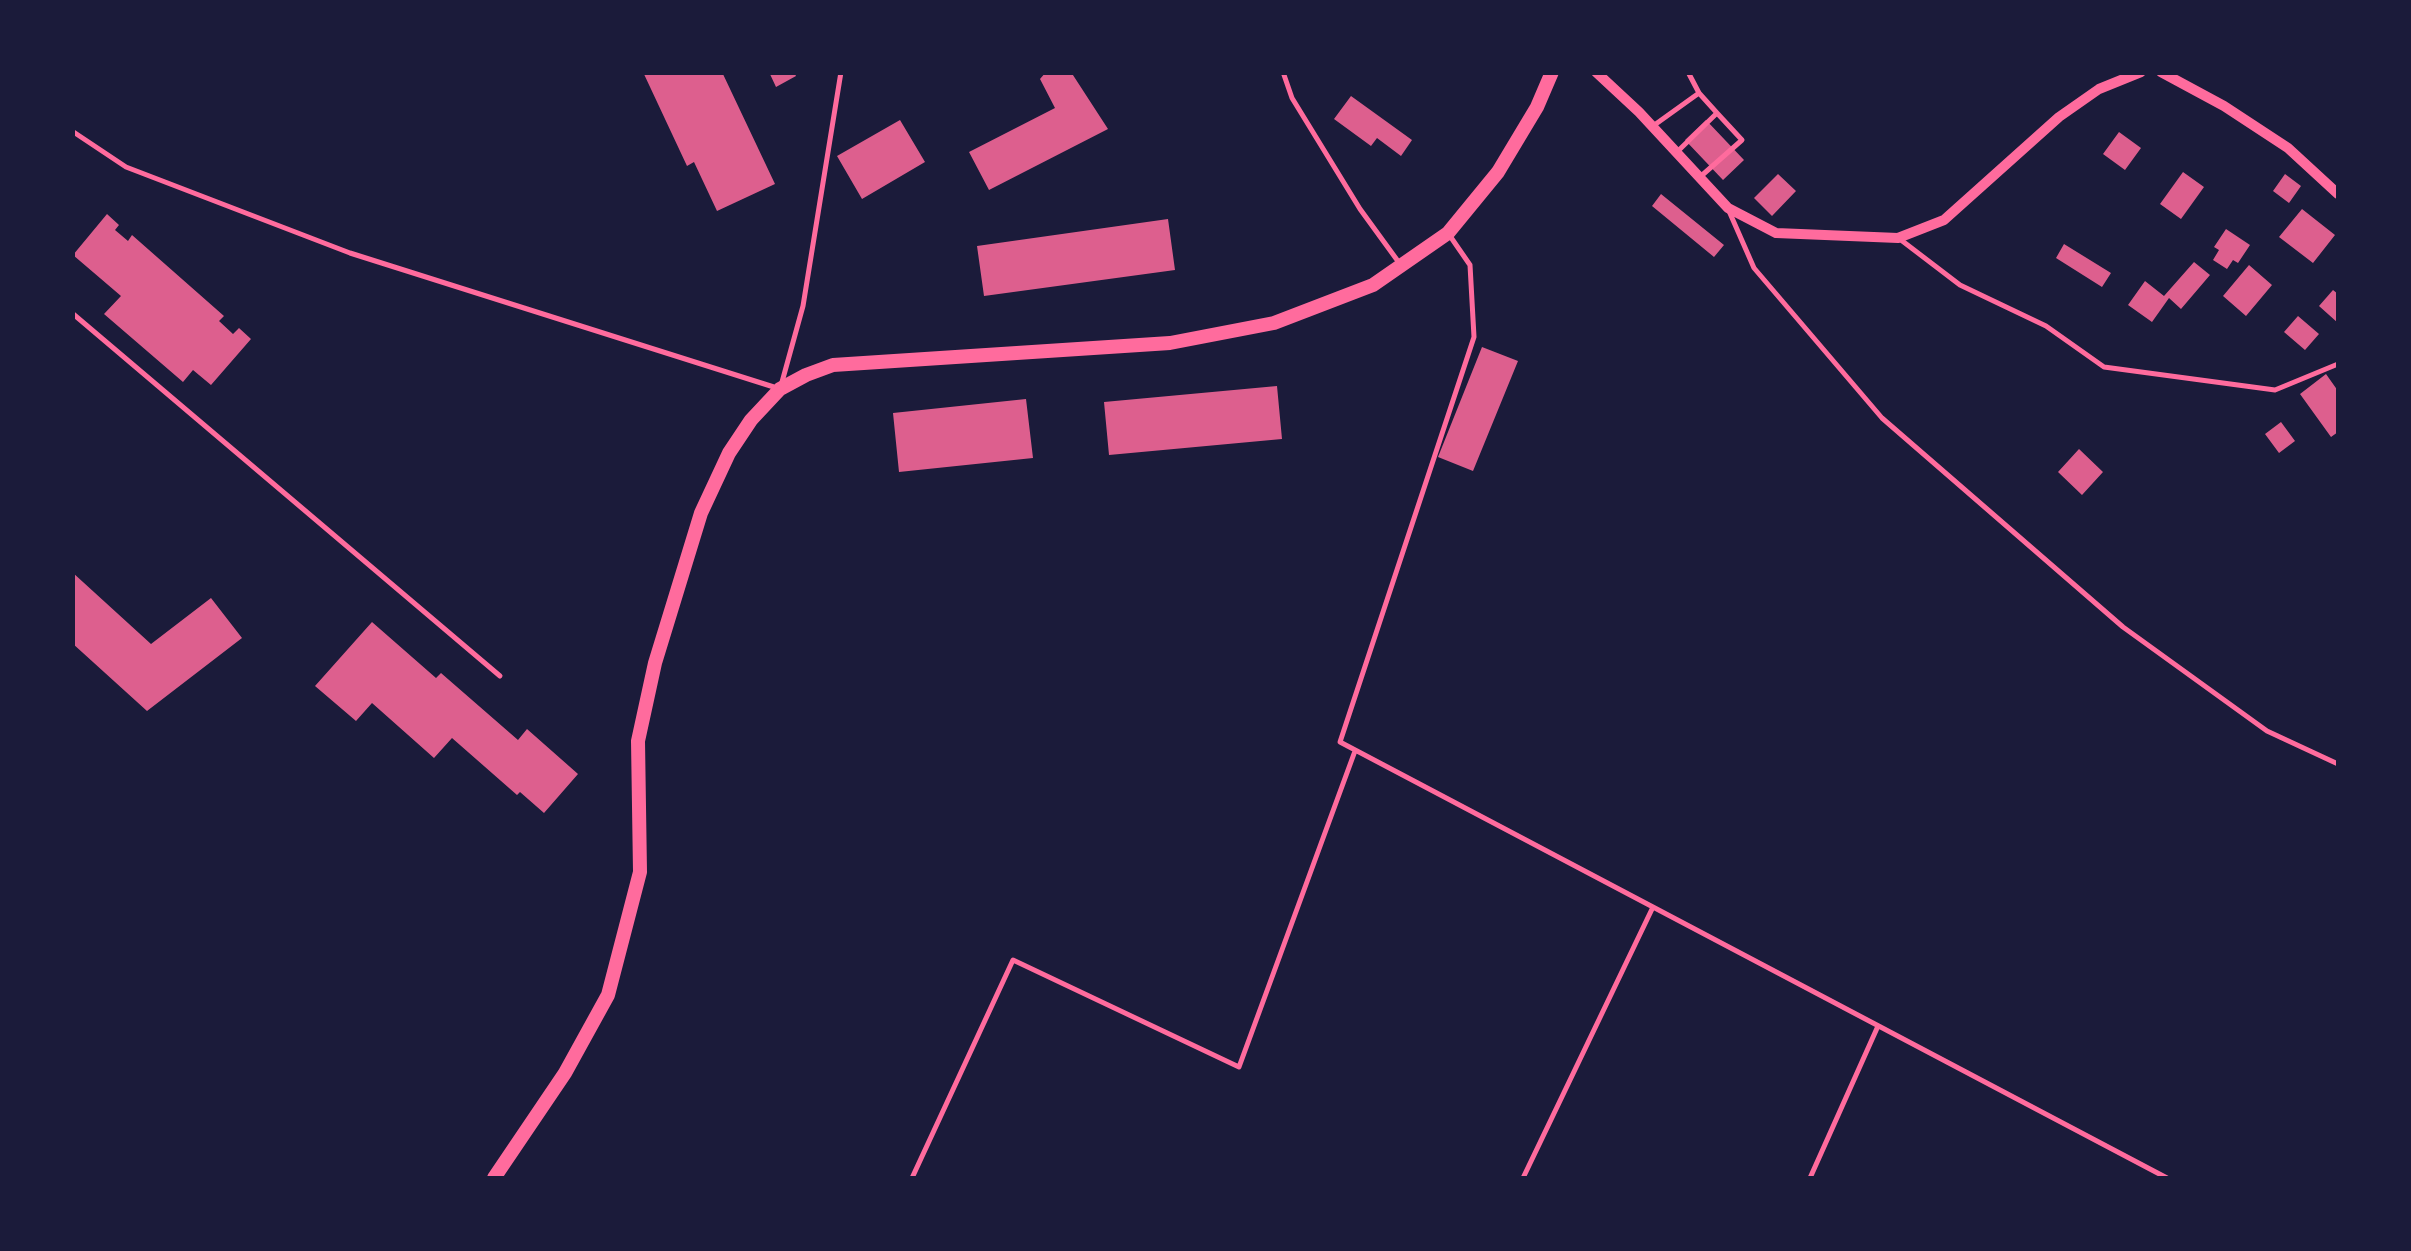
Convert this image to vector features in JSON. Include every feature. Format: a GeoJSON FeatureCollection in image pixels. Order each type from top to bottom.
{"type":"FeatureCollection","features":[{"type":"Feature","properties":{"kind":"street"},"geometry":{"type":"LineString","coordinates":[[1596,72],[1728,208],[1776,233],[1898,238],[1944,220],[2059,116],[2099,89],[2140,72]]}},
{"type":"Feature","properties":{"kind":"street"},"geometry":{"type":"LineString","coordinates":[[2161,72],[2224,106],[2288,148],[2338,194]]}},
{"type":"Feature","properties":{"kind":"street"},"geometry":{"type":"LineString","coordinates":[[494,1178],[565,1073],[608,995],[640,872],[638,742],[675,590],[701,513],[730,453],[751,420],[780,389],[833,365],[1170,343],[1274,323],[1373,285],[1448,233],[1498,172],[1537,107],[1550,74]]}},
{"type":"Feature","properties":{"kind":"lane"},"geometry":{"type":"LineString","coordinates":[[72,131],[126,167],[350,253],[780,389],[803,306],[841,72]]}},
{"type":"Feature","properties":{"kind":"lane"},"geometry":{"type":"LineString","coordinates":[[1284,72],[1292,98],[1360,209],[1402,266]]}},
{"type":"Feature","properties":{"kind":"lane"},"geometry":{"type":"LineString","coordinates":[[1688,72],[1699,93],[1742,140],[1697,178]]}},
{"type":"Feature","properties":{"kind":"lane"},"geometry":{"type":"LineString","coordinates":[[1652,127],[1699,93]]}},
{"type":"Feature","properties":{"kind":"lane"},"geometry":{"type":"LineString","coordinates":[[1676,153],[1717,113]]}},
{"type":"Feature","properties":{"kind":"lane"},"geometry":{"type":"LineString","coordinates":[[1728,208],[1754,268],[1882,418],[2123,626],[2267,731],[2338,764]]}},
{"type":"Feature","properties":{"kind":"lane"},"geometry":{"type":"LineString","coordinates":[[1448,233],[1470,265],[1474,337],[1340,742],[2167,1178]]}},
{"type":"Feature","properties":{"kind":"lane"},"geometry":{"type":"LineString","coordinates":[[1898,238],[1960,285],[2046,326],[2104,367],[2275,390],[2338,364]]}},
{"type":"Feature","properties":{"kind":"lane"},"geometry":{"type":"LineString","coordinates":[[72,312],[500,676]]}},
{"type":"Feature","properties":{"kind":"lane"},"geometry":{"type":"LineString","coordinates":[[912,1178],[1013,960],[1240,1067],[1355,750]]}},
{"type":"Feature","properties":{"kind":"lane"},"geometry":{"type":"LineString","coordinates":[[1525,1177],[1653,907]]}},
{"type":"Feature","properties":{"kind":"lane"},"geometry":{"type":"LineString","coordinates":[[1810,1178],[1878,1026]]}},
{"type":"Feature","properties":{"kind":"building"},"geometry":{"type":"Polygon","coordinates":[[[643,72],[722,72],[775,184],[717,211],[694,162],[687,166],[643,72]]]}},
{"type":"Feature","properties":{"kind":"building"},"geometry":{"type":"Polygon","coordinates":[[[769,72],[794,72],[796,76],[776,87],[769,72]]]}},
{"type":"Feature","properties":{"kind":"building"},"geometry":{"type":"Polygon","coordinates":[[[1046,72],[1071,72],[1108,129],[989,190],[969,152],[1055,108],[1040,79],[1046,72]]]}},
{"type":"Feature","properties":{"kind":"building"},"geometry":{"type":"Polygon","coordinates":[[[1351,96],[1412,140],[1401,156],[1377,138],[1371,146],[1334,119],[1351,96]]]}},
{"type":"Feature","properties":{"kind":"building"},"geometry":{"type":"Polygon","coordinates":[[[900,120],[925,162],[862,199],[837,156],[900,120]]]}},
{"type":"Feature","properties":{"kind":"building"},"geometry":{"type":"Polygon","coordinates":[[[1706,120],[1744,160],[1723,180],[1685,140],[1706,120]]]}},
{"type":"Feature","properties":{"kind":"building"},"geometry":{"type":"Polygon","coordinates":[[[2119,132],[2141,148],[2125,170],[2103,154],[2119,132]]]}},
{"type":"Feature","properties":{"kind":"building"},"geometry":{"type":"Polygon","coordinates":[[[2183,172],[2204,187],[2181,219],[2160,204],[2183,172]]]}},
{"type":"Feature","properties":{"kind":"building"},"geometry":{"type":"Polygon","coordinates":[[[1778,174],[1796,191],[1772,216],[1754,198],[1778,174]]]}},
{"type":"Feature","properties":{"kind":"building"},"geometry":{"type":"Polygon","coordinates":[[[2285,174],[2301,186],[2289,203],[2273,191],[2285,174]]]}},
{"type":"Feature","properties":{"kind":"building"},"geometry":{"type":"Polygon","coordinates":[[[1661,194],[1724,245],[1714,257],[1652,206],[1661,194]]]}},
{"type":"Feature","properties":{"kind":"building"},"geometry":{"type":"Polygon","coordinates":[[[2302,209],[2335,235],[2313,263],[2279,237],[2302,209]]]}},
{"type":"Feature","properties":{"kind":"building"},"geometry":{"type":"Polygon","coordinates":[[[107,214],[119,225],[115,230],[128,241],[132,235],[224,316],[219,321],[233,334],[239,328],[251,339],[211,385],[193,370],[183,382],[104,314],[121,296],[73,255],[107,214]]]}},
{"type":"Feature","properties":{"kind":"building"},"geometry":{"type":"Polygon","coordinates":[[[1168,219],[1175,270],[984,296],[977,246],[1168,219]]]}},
{"type":"Feature","properties":{"kind":"building"},"geometry":{"type":"Polygon","coordinates":[[[2226,229],[2250,245],[2238,263],[2233,260],[2227,269],[2213,260],[2219,250],[2214,247],[2226,229]]]}},
{"type":"Feature","properties":{"kind":"building"},"geometry":{"type":"Polygon","coordinates":[[[2064,244],[2111,273],[2102,287],[2056,258],[2064,244]]]}},
{"type":"Feature","properties":{"kind":"building"},"geometry":{"type":"Polygon","coordinates":[[[2194,262],[2210,275],[2181,309],[2169,298],[2152,322],[2128,305],[2145,281],[2164,296],[2194,262]]]}},
{"type":"Feature","properties":{"kind":"building"},"geometry":{"type":"Polygon","coordinates":[[[2249,265],[2272,285],[2246,316],[2223,296],[2249,265]]]}},
{"type":"Feature","properties":{"kind":"building"},"geometry":{"type":"Polygon","coordinates":[[[2333,290],[2338,294],[2338,323],[2319,306],[2333,290]]]}},
{"type":"Feature","properties":{"kind":"building"},"geometry":{"type":"Polygon","coordinates":[[[2298,316],[2319,334],[2305,350],[2284,332],[2298,316]]]}},
{"type":"Feature","properties":{"kind":"building"},"geometry":{"type":"Polygon","coordinates":[[[1482,347],[1518,361],[1473,471],[1438,457],[1482,347]]]}},
{"type":"Feature","properties":{"kind":"building"},"geometry":{"type":"Polygon","coordinates":[[[2326,374],[2338,391],[2338,432],[2331,437],[2300,394],[2326,374]]]}},
{"type":"Feature","properties":{"kind":"building"},"geometry":{"type":"Polygon","coordinates":[[[1277,386],[1282,439],[1109,455],[1104,402],[1277,386]]]}},
{"type":"Feature","properties":{"kind":"building"},"geometry":{"type":"Polygon","coordinates":[[[1026,399],[1033,458],[899,472],[893,413],[1026,399]]]}},
{"type":"Feature","properties":{"kind":"building"},"geometry":{"type":"Polygon","coordinates":[[[2281,422],[2295,441],[2279,453],[2265,434],[2281,422]]]}},
{"type":"Feature","properties":{"kind":"building"},"geometry":{"type":"Polygon","coordinates":[[[2079,449],[2103,472],[2082,495],[2058,472],[2079,449]]]}},
{"type":"Feature","properties":{"kind":"building"},"geometry":{"type":"Polygon","coordinates":[[[72,572],[151,644],[211,598],[242,638],[147,711],[72,643],[72,572]]]}},
{"type":"Feature","properties":{"kind":"building"},"geometry":{"type":"Polygon","coordinates":[[[372,622],[436,678],[441,673],[518,740],[527,729],[578,774],[544,813],[520,792],[517,795],[452,738],[434,758],[372,703],[356,721],[315,686],[372,622]]]}}]}
